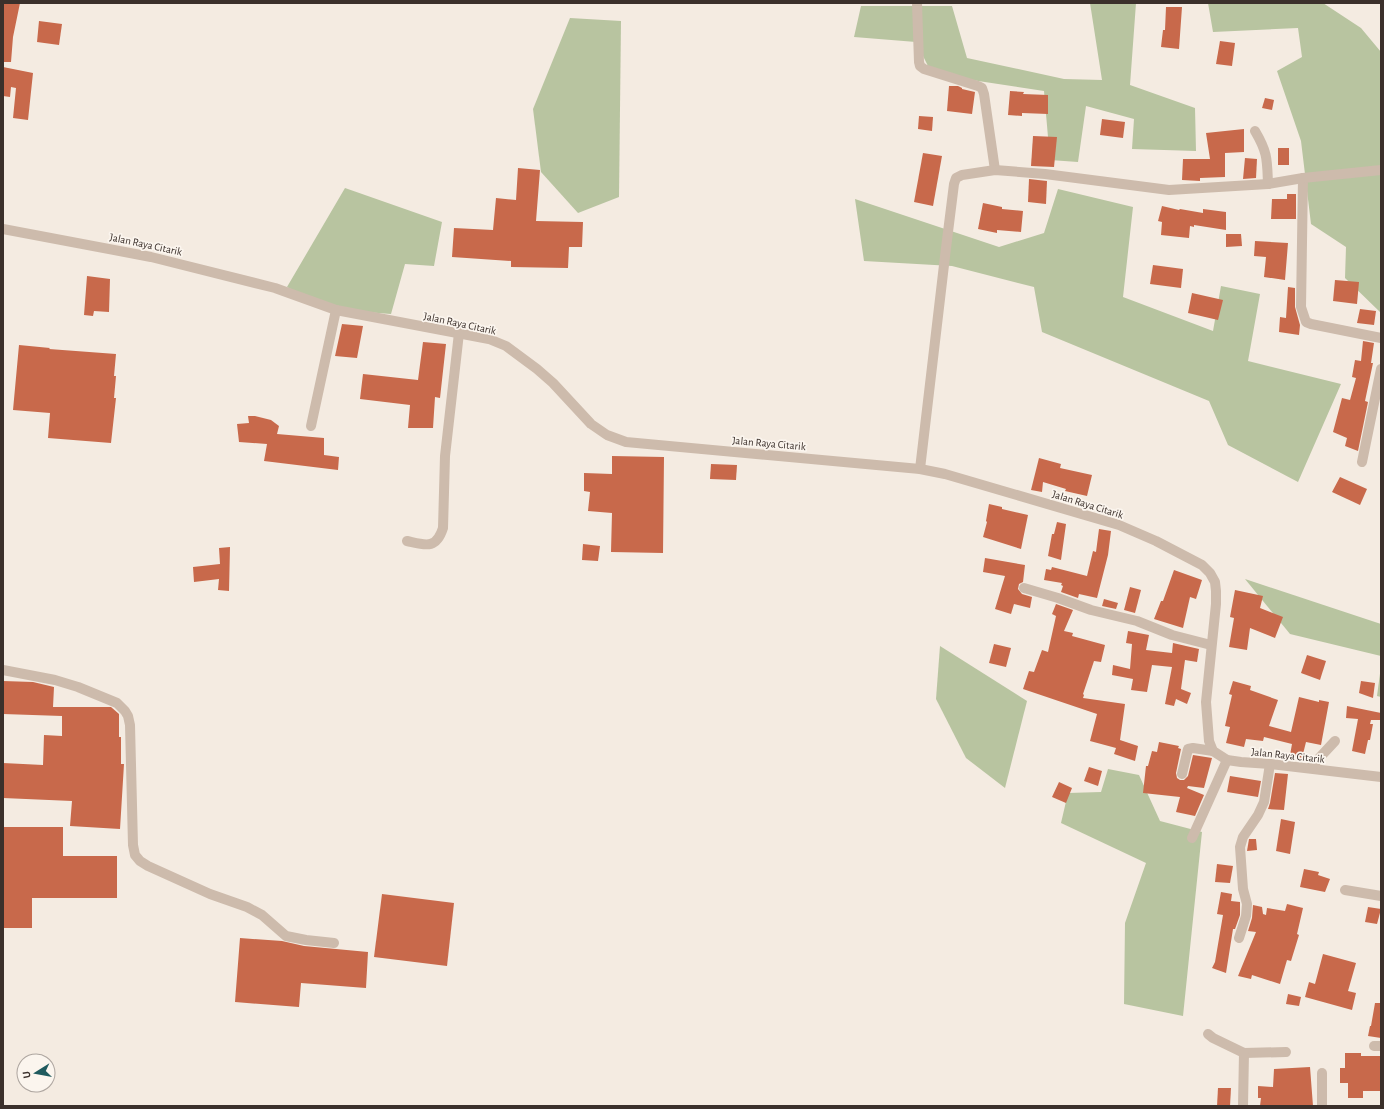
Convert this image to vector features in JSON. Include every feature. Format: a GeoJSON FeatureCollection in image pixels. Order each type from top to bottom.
{"type":"FeatureCollection","features":[{"type":"Feature","properties":{"kind":"street"},"geometry":{"type":"LineString","coordinates":[[917,3],[920,66],[924,69],[982,88],[995,170]]}},
{"type":"Feature","properties":{"kind":"street"},"geometry":{"type":"LineString","coordinates":[[1255,131],[1264,146],[1266,153],[1268,184]]}},
{"type":"Feature","properties":{"kind":"street"},"geometry":{"type":"LineString","coordinates":[[920,469],[954,184],[956,178],[962,174],[995,170],[1045,174],[1169,190],[1268,184],[1303,178],[1381,170]]}},
{"type":"Feature","properties":{"kind":"street"},"geometry":{"type":"LineString","coordinates":[[1303,178],[1302,307],[1306,322],[1381,338]]}},
{"type":"Feature","properties":{"kind":"street","name":"Jalan Raya Citarik"},"geometry":{"type":"LineString","coordinates":[[3,229],[151,257],[275,288],[336,310],[489,339],[506,346],[537,369],[553,383],[591,424],[607,435],[626,442],[920,469],[945,474],[1119,525],[1156,541],[1202,565],[1210,573],[1215,582],[1216,590],[1206,702],[1209,741],[1213,751],[1228,760],[1252,764],[1270,764],[1310,768],[1381,777]]}},
{"type":"Feature","properties":{"kind":"street"},"geometry":{"type":"LineString","coordinates":[[311,426],[336,310]]}},
{"type":"Feature","properties":{"kind":"street"},"geometry":{"type":"LineString","coordinates":[[406,541],[427,546],[432,544],[440,535],[443,528],[445,456],[459,333]]}},
{"type":"Feature","properties":{"kind":"street"},"geometry":{"type":"LineString","coordinates":[[1362,462],[1381,369]]}},
{"type":"Feature","properties":{"kind":"street"},"geometry":{"type":"LineString","coordinates":[[1024,588],[1091,610],[1137,621],[1172,635],[1211,645]]}},
{"type":"Feature","properties":{"kind":"street"},"geometry":{"type":"LineString","coordinates":[[3,670],[55,680],[78,687],[117,703],[125,711],[130,725],[133,845],[135,854],[140,860],[158,872],[210,894],[247,907],[262,915],[286,936],[334,943]]}},
{"type":"Feature","properties":{"kind":"street"},"geometry":{"type":"LineString","coordinates":[[1310,768],[1335,740]]}},
{"type":"Feature","properties":{"kind":"street"},"geometry":{"type":"LineString","coordinates":[[1182,774],[1188,749],[1193,748],[1213,751]]}},
{"type":"Feature","properties":{"kind":"street"},"geometry":{"type":"LineString","coordinates":[[1192,838],[1228,760]]}},
{"type":"Feature","properties":{"kind":"street"},"geometry":{"type":"LineString","coordinates":[[1239,938],[1246,916],[1247,904],[1243,889],[1240,847],[1243,837],[1258,815],[1264,802],[1270,764]]}},
{"type":"Feature","properties":{"kind":"street"},"geometry":{"type":"LineString","coordinates":[[1345,890],[1381,896]]}},
{"type":"Feature","properties":{"kind":"street"},"geometry":{"type":"LineString","coordinates":[[1208,1034],[1244,1053],[1286,1052]]}},
{"type":"Feature","properties":{"kind":"street"},"geometry":{"type":"LineString","coordinates":[[1243,1106],[1244,1053]]}},
{"type":"Feature","properties":{"kind":"street"},"geometry":{"type":"LineString","coordinates":[[1322,1073],[1322,1106]]}},
{"type":"Feature","properties":{"kind":"green space"},"geometry":{"type":"Polygon","coordinates":[[[1090,3],[1136,3],[1130,85],[1195,108],[1196,151],[1132,149],[1134,119],[1086,106],[1078,162],[1050,160],[1044,91],[932,74],[916,42],[854,37],[861,6],[952,6],[967,58],[1064,79],[1102,80],[1090,3]]]}},
{"type":"Feature","properties":{"kind":"green space"},"geometry":{"type":"Polygon","coordinates":[[[1208,3],[1323,3],[1361,28],[1381,52],[1381,313],[1345,278],[1346,247],[1311,224],[1301,141],[1277,71],[1302,57],[1298,28],[1213,32],[1208,3]]]}},
{"type":"Feature","properties":{"kind":"green space"},"geometry":{"type":"Polygon","coordinates":[[[570,18],[621,21],[619,197],[578,213],[541,172],[533,109],[570,18]]]}},
{"type":"Feature","properties":{"kind":"green space"},"geometry":{"type":"Polygon","coordinates":[[[345,188],[442,222],[434,266],[405,264],[391,314],[326,309],[287,287],[345,188]]]}},
{"type":"Feature","properties":{"kind":"green space"},"geometry":{"type":"Polygon","coordinates":[[[1058,189],[1133,207],[1123,297],[1213,331],[1221,286],[1260,294],[1248,361],[1341,384],[1298,482],[1228,445],[1209,401],[1042,332],[1034,287],[952,266],[864,261],[855,199],[999,247],[1044,233],[1058,189]]]}},
{"type":"Feature","properties":{"kind":"green space"},"geometry":{"type":"Polygon","coordinates":[[[1245,579],[1381,624],[1381,656],[1290,634],[1245,579]]]}},
{"type":"Feature","properties":{"kind":"green space"},"geometry":{"type":"Polygon","coordinates":[[[940,646],[1027,701],[1005,788],[966,758],[936,699],[940,646]]]}},
{"type":"Feature","properties":{"kind":"green space"},"geometry":{"type":"Polygon","coordinates":[[[1381,666],[1381,697],[1377,696],[1381,666]]]}},
{"type":"Feature","properties":{"kind":"green space"},"geometry":{"type":"Polygon","coordinates":[[[1108,769],[1139,775],[1160,821],[1202,832],[1183,1016],[1124,1004],[1125,923],[1146,863],[1061,823],[1068,793],[1101,792],[1108,769]]]}},
{"type":"Feature","properties":{"kind":"building"},"geometry":{"type":"Polygon","coordinates":[[[3,3],[20,3],[13,37],[11,62],[3,62],[3,3]]]}},
{"type":"Feature","properties":{"kind":"building"},"geometry":{"type":"Polygon","coordinates":[[[1166,7],[1182,7],[1179,49],[1161,47],[1163,30],[1165,30],[1166,7]]]}},
{"type":"Feature","properties":{"kind":"building"},"geometry":{"type":"Polygon","coordinates":[[[39,21],[62,24],[59,45],[37,42],[39,21]]]}},
{"type":"Feature","properties":{"kind":"building"},"geometry":{"type":"Polygon","coordinates":[[[1220,41],[1235,43],[1232,66],[1216,64],[1220,41]]]}},
{"type":"Feature","properties":{"kind":"building"},"geometry":{"type":"Polygon","coordinates":[[[3,67],[33,73],[28,120],[13,118],[16,88],[11,87],[10,97],[3,96],[3,67]]]}},
{"type":"Feature","properties":{"kind":"building"},"geometry":{"type":"Polygon","coordinates":[[[949,86],[958,86],[962,89],[975,92],[972,114],[947,111],[949,86]]]}},
{"type":"Feature","properties":{"kind":"building"},"geometry":{"type":"Polygon","coordinates":[[[1010,91],[1024,92],[1023,94],[1048,95],[1048,114],[1022,113],[1022,116],[1008,115],[1010,91]]]}},
{"type":"Feature","properties":{"kind":"building"},"geometry":{"type":"Polygon","coordinates":[[[1265,98],[1274,100],[1272,110],[1262,108],[1265,98]]]}},
{"type":"Feature","properties":{"kind":"building"},"geometry":{"type":"Polygon","coordinates":[[[919,116],[933,117],[932,131],[918,129],[919,116]]]}},
{"type":"Feature","properties":{"kind":"building"},"geometry":{"type":"Polygon","coordinates":[[[1102,119],[1125,122],[1123,138],[1100,135],[1102,119]]]}},
{"type":"Feature","properties":{"kind":"building"},"geometry":{"type":"Polygon","coordinates":[[[1244,129],[1244,152],[1225,153],[1225,177],[1200,178],[1200,181],[1182,180],[1183,159],[1210,159],[1206,133],[1244,129]]]}},
{"type":"Feature","properties":{"kind":"building"},"geometry":{"type":"Polygon","coordinates":[[[1033,136],[1057,137],[1054,167],[1031,166],[1033,136]]]}},
{"type":"Feature","properties":{"kind":"building"},"geometry":{"type":"Polygon","coordinates":[[[1278,148],[1289,148],[1289,165],[1278,165],[1278,148]]]}},
{"type":"Feature","properties":{"kind":"building"},"geometry":{"type":"Polygon","coordinates":[[[923,153],[942,156],[933,206],[914,202],[923,153]]]}},
{"type":"Feature","properties":{"kind":"building"},"geometry":{"type":"Polygon","coordinates":[[[1245,158],[1257,159],[1256,178],[1243,179],[1245,158]]]}},
{"type":"Feature","properties":{"kind":"building"},"geometry":{"type":"Polygon","coordinates":[[[518,168],[540,170],[536,221],[583,222],[582,247],[569,247],[568,268],[511,267],[511,261],[452,257],[454,228],[493,230],[496,198],[516,200],[518,168]]]}},
{"type":"Feature","properties":{"kind":"building"},"geometry":{"type":"Polygon","coordinates":[[[1029,179],[1047,181],[1046,204],[1028,202],[1029,179]]]}},
{"type":"Feature","properties":{"kind":"building"},"geometry":{"type":"Polygon","coordinates":[[[1287,194],[1296,194],[1296,219],[1271,219],[1272,199],[1287,199],[1287,194]]]}},
{"type":"Feature","properties":{"kind":"building"},"geometry":{"type":"Polygon","coordinates":[[[983,203],[1002,207],[1002,209],[1023,211],[1021,232],[997,230],[997,233],[978,229],[983,203]]]}},
{"type":"Feature","properties":{"kind":"building"},"geometry":{"type":"Polygon","coordinates":[[[1162,206],[1203,213],[1203,209],[1226,212],[1226,230],[1194,225],[1194,227],[1190,226],[1189,238],[1161,235],[1162,222],[1158,221],[1162,206]]]}},
{"type":"Feature","properties":{"kind":"building"},"geometry":{"type":"Polygon","coordinates":[[[1226,234],[1241,234],[1242,246],[1226,247],[1226,234]]]}},
{"type":"Feature","properties":{"kind":"building"},"geometry":{"type":"Polygon","coordinates":[[[1255,241],[1288,243],[1285,280],[1264,277],[1266,257],[1254,256],[1255,241]]]}},
{"type":"Feature","properties":{"kind":"building"},"geometry":{"type":"Polygon","coordinates":[[[1153,265],[1183,269],[1181,288],[1150,284],[1153,265]]]}},
{"type":"Feature","properties":{"kind":"building"},"geometry":{"type":"Polygon","coordinates":[[[87,276],[110,279],[109,312],[94,311],[93,316],[84,315],[87,276]]]}},
{"type":"Feature","properties":{"kind":"building"},"geometry":{"type":"Polygon","coordinates":[[[1335,280],[1359,282],[1357,304],[1333,301],[1335,280]]]}},
{"type":"Feature","properties":{"kind":"building"},"geometry":{"type":"Polygon","coordinates":[[[1288,287],[1295,288],[1295,307],[1300,325],[1299,335],[1279,332],[1280,317],[1286,318],[1288,287]]]}},
{"type":"Feature","properties":{"kind":"building"},"geometry":{"type":"Polygon","coordinates":[[[1192,293],[1223,300],[1218,320],[1188,313],[1192,293]]]}},
{"type":"Feature","properties":{"kind":"building"},"geometry":{"type":"Polygon","coordinates":[[[1360,309],[1376,311],[1374,325],[1357,323],[1360,309]]]}},
{"type":"Feature","properties":{"kind":"building"},"geometry":{"type":"Polygon","coordinates":[[[342,324],[363,326],[357,358],[335,356],[342,324]]]}},
{"type":"Feature","properties":{"kind":"building"},"geometry":{"type":"Polygon","coordinates":[[[1363,341],[1374,343],[1371,363],[1373,363],[1365,401],[1368,402],[1358,451],[1345,446],[1347,438],[1333,432],[1342,398],[1350,400],[1356,378],[1352,377],[1355,360],[1361,361],[1363,341]]]}},
{"type":"Feature","properties":{"kind":"building"},"geometry":{"type":"Polygon","coordinates":[[[423,342],[446,344],[440,398],[435,397],[433,428],[408,428],[410,405],[360,399],[363,374],[418,380],[423,342]]]}},
{"type":"Feature","properties":{"kind":"building"},"geometry":{"type":"Polygon","coordinates":[[[19,345],[50,348],[49,349],[116,354],[114,398],[116,398],[111,443],[48,438],[50,413],[13,410],[19,345]]]}},
{"type":"Feature","properties":{"kind":"building"},"geometry":{"type":"Polygon","coordinates":[[[248,416],[271,420],[279,426],[277,434],[324,438],[324,455],[339,457],[338,470],[264,461],[267,444],[239,442],[237,424],[249,423],[248,416]]]}},
{"type":"Feature","properties":{"kind":"building"},"geometry":{"type":"Polygon","coordinates":[[[612,456],[664,457],[663,553],[611,552],[612,513],[588,511],[590,492],[584,491],[584,473],[612,474],[612,456]]]}},
{"type":"Feature","properties":{"kind":"building"},"geometry":{"type":"Polygon","coordinates":[[[1039,458],[1061,464],[1060,468],[1092,475],[1087,496],[1065,491],[1066,489],[1043,482],[1042,492],[1031,490],[1039,458]]]}},
{"type":"Feature","properties":{"kind":"building"},"geometry":{"type":"Polygon","coordinates":[[[711,464],[737,465],[736,480],[710,479],[711,464]]]}},
{"type":"Feature","properties":{"kind":"building"},"geometry":{"type":"Polygon","coordinates":[[[1340,477],[1367,489],[1360,505],[1332,492],[1340,477]]]}},
{"type":"Feature","properties":{"kind":"building"},"geometry":{"type":"Polygon","coordinates":[[[989,504],[1002,507],[1002,509],[1028,515],[1021,549],[983,537],[987,522],[989,504]]]}},
{"type":"Feature","properties":{"kind":"building"},"geometry":{"type":"Polygon","coordinates":[[[1057,522],[1066,524],[1061,560],[1048,556],[1052,534],[1054,534],[1057,522]]]}},
{"type":"Feature","properties":{"kind":"building"},"geometry":{"type":"Polygon","coordinates":[[[1099,529],[1111,531],[1108,555],[1097,598],[1079,594],[1078,598],[1061,592],[1063,586],[1061,585],[1062,583],[1044,580],[1046,569],[1051,570],[1052,567],[1087,576],[1093,551],[1096,552],[1099,529]]]}},
{"type":"Feature","properties":{"kind":"building"},"geometry":{"type":"Polygon","coordinates":[[[583,544],[600,546],[598,561],[582,560],[583,544]]]}},
{"type":"Feature","properties":{"kind":"building"},"geometry":{"type":"Polygon","coordinates":[[[230,547],[229,591],[218,590],[219,579],[194,582],[193,567],[220,564],[219,548],[230,547]]]}},
{"type":"Feature","properties":{"kind":"building"},"geometry":{"type":"Polygon","coordinates":[[[985,558],[1025,565],[1023,582],[1019,584],[1018,589],[1022,594],[1032,597],[1030,608],[1014,604],[1011,614],[995,609],[1005,576],[983,572],[985,558]]]}},
{"type":"Feature","properties":{"kind":"building"},"geometry":{"type":"Polygon","coordinates":[[[1174,570],[1202,580],[1196,599],[1190,597],[1183,628],[1154,619],[1161,601],[1163,601],[1174,570]]]}},
{"type":"Feature","properties":{"kind":"building"},"geometry":{"type":"Polygon","coordinates":[[[1130,587],[1141,590],[1135,613],[1124,610],[1130,587]]]}},
{"type":"Feature","properties":{"kind":"building"},"geometry":{"type":"Polygon","coordinates":[[[1235,590],[1263,596],[1260,608],[1283,617],[1275,638],[1250,628],[1247,650],[1229,647],[1234,618],[1230,617],[1235,590]]]}},
{"type":"Feature","properties":{"kind":"building"},"geometry":{"type":"Polygon","coordinates":[[[1104,599],[1118,603],[1116,609],[1102,606],[1104,599]]]}},
{"type":"Feature","properties":{"kind":"building"},"geometry":{"type":"Polygon","coordinates":[[[1056,604],[1073,610],[1064,631],[1073,633],[1072,636],[1105,645],[1101,662],[1094,661],[1083,698],[1125,704],[1120,740],[1138,746],[1135,761],[1114,754],[1116,748],[1090,741],[1097,714],[1023,689],[1029,671],[1034,672],[1042,650],[1048,652],[1056,616],[1052,614],[1056,604]]]}},
{"type":"Feature","properties":{"kind":"building"},"geometry":{"type":"Polygon","coordinates":[[[1128,631],[1149,635],[1146,650],[1172,653],[1173,643],[1199,649],[1197,662],[1185,660],[1181,689],[1191,693],[1187,704],[1176,699],[1174,706],[1165,704],[1172,667],[1152,665],[1147,692],[1131,690],[1133,679],[1112,675],[1113,665],[1130,669],[1132,644],[1126,643],[1128,631]]]}},
{"type":"Feature","properties":{"kind":"building"},"geometry":{"type":"Polygon","coordinates":[[[994,644],[1011,648],[1006,667],[989,663],[994,644]]]}},
{"type":"Feature","properties":{"kind":"building"},"geometry":{"type":"Polygon","coordinates":[[[1307,655],[1326,661],[1320,680],[1301,673],[1307,655]]]}},
{"type":"Feature","properties":{"kind":"building"},"geometry":{"type":"Polygon","coordinates":[[[3,681],[33,682],[54,687],[53,707],[111,707],[119,714],[121,764],[124,764],[120,829],[70,826],[72,801],[3,798],[3,763],[43,765],[44,735],[62,736],[62,716],[3,714],[3,681]]]}},
{"type":"Feature","properties":{"kind":"building"},"geometry":{"type":"Polygon","coordinates":[[[1233,681],[1251,686],[1250,690],[1278,700],[1269,726],[1291,732],[1299,697],[1319,702],[1319,700],[1329,702],[1321,745],[1306,742],[1302,758],[1290,755],[1292,744],[1264,737],[1263,741],[1246,739],[1244,747],[1226,743],[1230,727],[1225,726],[1232,695],[1229,694],[1233,681]]]}},
{"type":"Feature","properties":{"kind":"building"},"geometry":{"type":"Polygon","coordinates":[[[1361,681],[1375,683],[1373,698],[1359,693],[1361,681]]]}},
{"type":"Feature","properties":{"kind":"building"},"geometry":{"type":"Polygon","coordinates":[[[1347,706],[1381,713],[1381,720],[1371,720],[1370,724],[1373,724],[1370,740],[1368,740],[1365,754],[1352,751],[1358,719],[1346,718],[1347,706]]]}},
{"type":"Feature","properties":{"kind":"building"},"geometry":{"type":"Polygon","coordinates":[[[1159,742],[1179,746],[1178,748],[1181,749],[1176,773],[1177,778],[1180,780],[1184,780],[1188,776],[1193,755],[1212,758],[1204,788],[1188,786],[1187,788],[1204,795],[1195,816],[1176,812],[1180,797],[1143,793],[1146,766],[1148,766],[1152,751],[1157,752],[1159,742]]]}},
{"type":"Feature","properties":{"kind":"building"},"geometry":{"type":"Polygon","coordinates":[[[1089,767],[1102,771],[1098,786],[1084,781],[1089,767]]]}},
{"type":"Feature","properties":{"kind":"building"},"geometry":{"type":"Polygon","coordinates":[[[1275,773],[1288,774],[1284,810],[1268,809],[1275,773]]]}},
{"type":"Feature","properties":{"kind":"building"},"geometry":{"type":"Polygon","coordinates":[[[1230,776],[1261,781],[1258,797],[1227,792],[1230,776]]]}},
{"type":"Feature","properties":{"kind":"building"},"geometry":{"type":"Polygon","coordinates":[[[1059,782],[1072,788],[1066,803],[1052,797],[1059,782]]]}},
{"type":"Feature","properties":{"kind":"building"},"geometry":{"type":"Polygon","coordinates":[[[1281,819],[1295,822],[1290,854],[1276,851],[1281,819]]]}},
{"type":"Feature","properties":{"kind":"building"},"geometry":{"type":"Polygon","coordinates":[[[3,827],[63,827],[63,856],[117,856],[117,898],[32,898],[32,928],[3,928],[3,827]]]}},
{"type":"Feature","properties":{"kind":"building"},"geometry":{"type":"Polygon","coordinates":[[[1249,839],[1256,839],[1257,850],[1247,851],[1249,839]]]}},
{"type":"Feature","properties":{"kind":"building"},"geometry":{"type":"Polygon","coordinates":[[[1217,864],[1233,866],[1230,883],[1215,882],[1217,864]]]}},
{"type":"Feature","properties":{"kind":"building"},"geometry":{"type":"Polygon","coordinates":[[[1304,869],[1319,872],[1318,875],[1330,879],[1325,892],[1300,887],[1304,869]]]}},
{"type":"Feature","properties":{"kind":"building"},"geometry":{"type":"Polygon","coordinates":[[[1221,892],[1232,894],[1231,901],[1240,902],[1240,915],[1235,929],[1233,929],[1226,973],[1212,968],[1215,962],[1223,915],[1217,914],[1221,892]]]}},
{"type":"Feature","properties":{"kind":"building"},"geometry":{"type":"Polygon","coordinates":[[[382,894],[454,903],[447,966],[374,957],[382,894]]]}},
{"type":"Feature","properties":{"kind":"building"},"geometry":{"type":"Polygon","coordinates":[[[1287,904],[1303,908],[1297,934],[1299,935],[1291,961],[1287,960],[1280,984],[1252,975],[1251,979],[1238,976],[1256,932],[1248,931],[1252,918],[1253,905],[1262,907],[1263,914],[1266,915],[1267,908],[1285,911],[1287,904]]]}},
{"type":"Feature","properties":{"kind":"building"},"geometry":{"type":"Polygon","coordinates":[[[1368,907],[1381,909],[1377,924],[1365,922],[1368,907]]]}},
{"type":"Feature","properties":{"kind":"building"},"geometry":{"type":"Polygon","coordinates":[[[240,938],[282,941],[304,946],[368,952],[366,988],[301,983],[299,1007],[235,1002],[240,938]]]}},
{"type":"Feature","properties":{"kind":"building"},"geometry":{"type":"Polygon","coordinates":[[[1323,954],[1356,963],[1348,991],[1356,993],[1352,1010],[1305,997],[1309,982],[1315,984],[1323,954]]]}},
{"type":"Feature","properties":{"kind":"building"},"geometry":{"type":"Polygon","coordinates":[[[1288,994],[1301,997],[1299,1006],[1286,1004],[1288,994]]]}},
{"type":"Feature","properties":{"kind":"building"},"geometry":{"type":"Polygon","coordinates":[[[1375,1003],[1381,1003],[1381,1038],[1368,1036],[1375,1003]]]}},
{"type":"Feature","properties":{"kind":"building"},"geometry":{"type":"Polygon","coordinates":[[[1345,1053],[1361,1053],[1361,1056],[1381,1056],[1381,1091],[1363,1091],[1363,1098],[1348,1098],[1348,1083],[1340,1083],[1340,1068],[1345,1068],[1345,1053]]]}},
{"type":"Feature","properties":{"kind":"building"},"geometry":{"type":"Polygon","coordinates":[[[1310,1067],[1313,1106],[1260,1106],[1261,1098],[1258,1098],[1258,1086],[1273,1087],[1274,1069],[1310,1067]]]}},
{"type":"Feature","properties":{"kind":"building"},"geometry":{"type":"Polygon","coordinates":[[[1218,1088],[1231,1088],[1230,1106],[1217,1106],[1218,1088]]]}}]}
